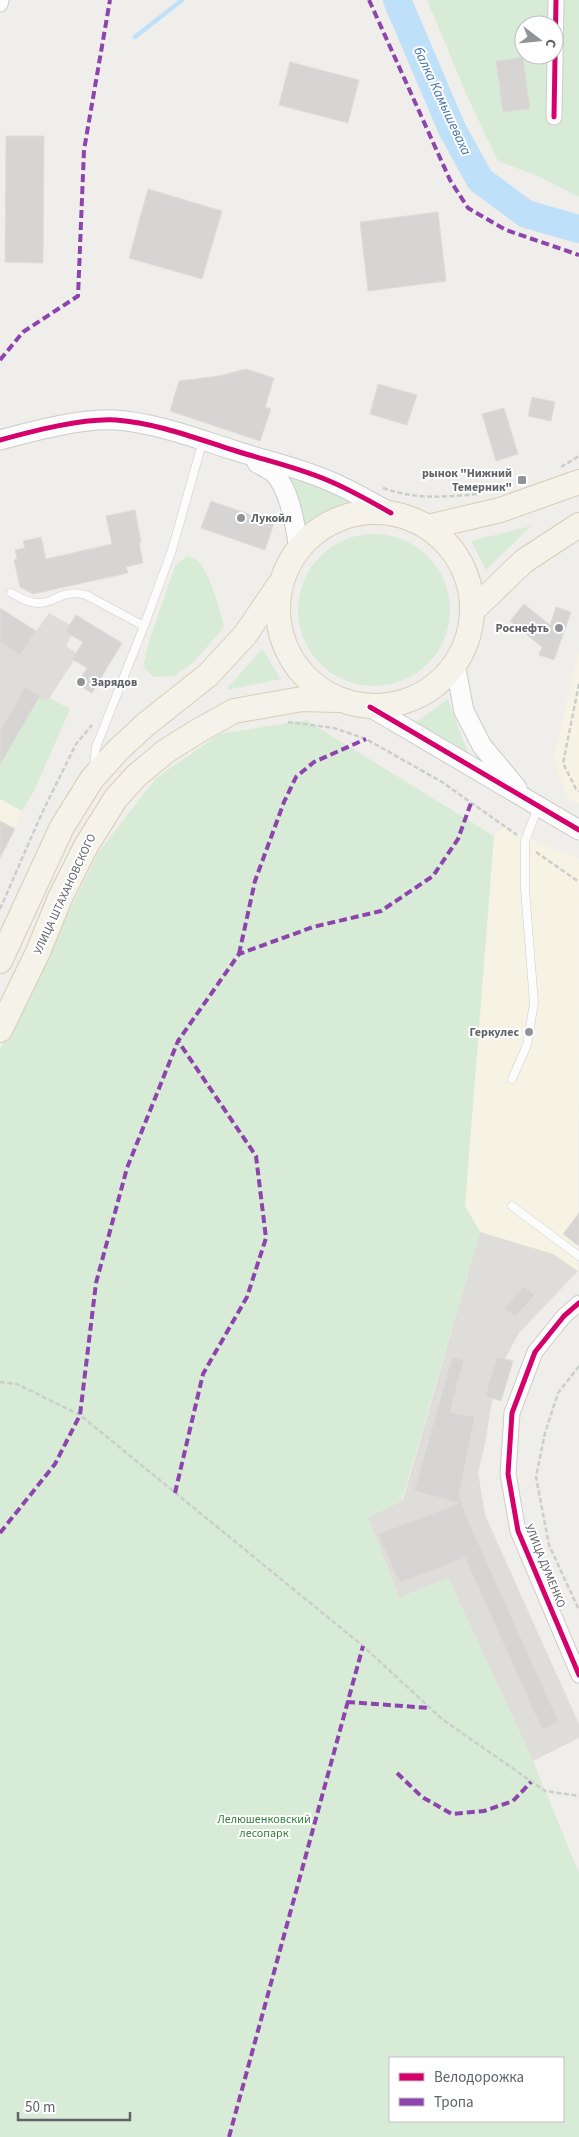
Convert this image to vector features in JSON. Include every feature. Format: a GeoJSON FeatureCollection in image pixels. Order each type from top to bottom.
{"type":"FeatureCollection","features":[{"type":"Feature","properties":{"kind":"main road"},"geometry":{"type":"LineString","coordinates":[[428,527],[500,510],[579,482]]}},
{"type":"Feature","properties":{"kind":"main road"},"geometry":{"type":"LineString","coordinates":[[0,961],[62,827],[92,779],[118,750],[145,725],[208,675],[245,635],[280,583],[299,547],[324,526],[352,514],[391,513],[428,527],[447,544],[460,562],[469,585],[472,611],[469,634],[455,664],[443,680],[426,692],[397,705],[370,707],[337,700],[307,680],[286,651],[277,619],[280,583]]}},
{"type":"Feature","properties":{"kind":"main road"},"geometry":{"type":"LineString","coordinates":[[472,611],[524,561],[579,524]]}},
{"type":"Feature","properties":{"kind":"main road","name":"УЛИЦА ШТАХАНОВСКОГО"},"geometry":{"type":"LineString","coordinates":[[0,1030],[38,952],[60,898],[86,846],[116,798],[136,776],[166,751],[234,711],[302,699],[337,700]]}},
{"type":"Feature","properties":{"kind":"street"},"geometry":{"type":"LineString","coordinates":[[0,4],[1,0]]}},
{"type":"Feature","properties":{"kind":"street"},"geometry":{"type":"LineString","coordinates":[[554,117],[556,0]]}},
{"type":"Feature","properties":{"kind":"street"},"geometry":{"type":"LineString","coordinates":[[0,440],[44,429],[115,420],[166,430],[202,440],[325,479],[356,493],[391,513]]}},
{"type":"Feature","properties":{"kind":"street"},"geometry":{"type":"LineString","coordinates":[[232,450],[272,472],[280,482],[290,508],[299,547]]}},
{"type":"Feature","properties":{"kind":"street"},"geometry":{"type":"LineString","coordinates":[[455,664],[464,712],[482,746],[531,801]]}},
{"type":"Feature","properties":{"kind":"street"},"geometry":{"type":"LineString","coordinates":[[370,707],[579,830]]}},
{"type":"Feature","properties":{"kind":"street","name":"УЛИЦА ДУМЕНКО"},"geometry":{"type":"LineString","coordinates":[[579,1303],[564,1316],[535,1352],[512,1413],[508,1474],[518,1531],[579,1674]]}},
{"type":"Feature","properties":{"kind":"lane"},"geometry":{"type":"LineString","coordinates":[[92,779],[96,747],[172,550],[202,440]]}},
{"type":"Feature","properties":{"kind":"lane"},"geometry":{"type":"LineString","coordinates":[[11,593],[38,604],[75,592],[86,594],[144,626]]}},
{"type":"Feature","properties":{"kind":"lane"},"geometry":{"type":"LineString","coordinates":[[512,1079],[527,1045],[534,1003],[525,889],[525,841],[531,801]]}},
{"type":"Feature","properties":{"kind":"lane"},"geometry":{"type":"LineString","coordinates":[[512,1206],[579,1256]]}},
{"type":"Feature","properties":{"kind":"path"},"geometry":{"type":"LineString","coordinates":[[579,684],[563,763],[576,789],[579,791]]}},
{"type":"Feature","properties":{"kind":"path"},"geometry":{"type":"LineString","coordinates":[[281,722],[334,728],[366,739],[442,782],[579,882]]}},
{"type":"Feature","properties":{"kind":"path"},"geometry":{"type":"LineString","coordinates":[[0,909],[41,815],[76,744],[93,724]]}},
{"type":"Feature","properties":{"kind":"path"},"geometry":{"type":"LineString","coordinates":[[579,1366],[558,1393],[544,1433],[536,1477],[548,1545],[579,1610]]}},
{"type":"Feature","properties":{"kind":"path"},"geometry":{"type":"LineString","coordinates":[[0,1382],[17,1384],[80,1415],[362,1646],[442,1719],[545,1791],[579,1796]]}},
{"type":"Feature","properties":{"kind":"shaded area"},"geometry":{"type":"Polygon","coordinates":[[[49,613],[75,628],[66,646],[78,654],[46,703],[38,698],[0,760],[0,637],[24,626],[35,633],[49,613]]]}},
{"type":"Feature","properties":{"kind":"shaded area"},"geometry":{"type":"Polygon","coordinates":[[[579,651],[579,804],[568,799],[553,759],[579,651]]]}},
{"type":"Feature","properties":{"kind":"shaded area"},"geometry":{"type":"Polygon","coordinates":[[[0,799],[22,811],[0,860],[0,799]]]}},
{"type":"Feature","properties":{"kind":"shaded area","name":"Геркулес"},"geometry":{"type":"Polygon","coordinates":[[[503,828],[579,859],[578,1271],[553,1254],[480,1232],[465,1206],[494,836],[503,828]]]}},
{"type":"Feature","properties":{"kind":"shaded area"},"geometry":{"type":"Polygon","coordinates":[[[480,1232],[553,1254],[578,1271],[519,1333],[506,1357],[493,1394],[485,1444],[478,1472],[485,1515],[579,1724],[579,1738],[533,1761],[448,1578],[399,1598],[368,1517],[403,1500],[480,1232]]]}},
{"type":"Feature","properties":{"kind":"green space"},"geometry":{"type":"Polygon","coordinates":[[[427,0],[579,0],[579,197],[540,177],[498,161],[468,98],[427,0]]]}},
{"type":"Feature","properties":{"kind":"green space"},"geometry":{"type":"Polygon","coordinates":[[[278,465],[354,499],[304,528],[278,465]]]}},
{"type":"Feature","properties":{"kind":"green space"},"geometry":{"type":"Polygon","coordinates":[[[531,526],[486,570],[471,541],[531,526]]]}},
{"type":"Feature","properties":{"kind":"green space"},"geometry":{"type":"Polygon","coordinates":[[[374,534],[389,535],[403,539],[416,546],[428,556],[438,568],[445,581],[449,595],[449,625],[445,639],[438,652],[428,664],[416,674],[403,681],[389,685],[374,686],[359,685],[345,681],[332,674],[320,664],[310,652],[303,639],[299,625],[298,610],[299,595],[303,581],[310,568],[320,556],[332,546],[345,539],[359,535],[374,534]]]}},
{"type":"Feature","properties":{"kind":"green space"},"geometry":{"type":"Polygon","coordinates":[[[187,556],[198,561],[206,573],[224,627],[193,663],[174,676],[154,677],[143,667],[148,645],[175,566],[187,556]]]}},
{"type":"Feature","properties":{"kind":"green space"},"geometry":{"type":"Polygon","coordinates":[[[262,649],[281,679],[226,690],[262,649]]]}},
{"type":"Feature","properties":{"kind":"green space"},"geometry":{"type":"Polygon","coordinates":[[[38,698],[46,703],[49,698],[70,709],[34,791],[22,811],[0,799],[0,760],[38,698]]]}},
{"type":"Feature","properties":{"kind":"green space"},"geometry":{"type":"Polygon","coordinates":[[[448,699],[469,756],[416,722],[448,699]]]}},
{"type":"Feature","properties":{"kind":"green space","name":"Лелюшенковский лесопарк"},"geometry":{"type":"Polygon","coordinates":[[[306,720],[494,836],[465,1206],[480,1232],[402,1500],[368,1517],[399,1598],[448,1578],[533,1761],[579,1873],[579,2137],[0,2137],[0,1049],[98,853],[156,778],[220,734],[306,720]]]}},
{"type":"Feature","properties":{"kind":"building"},"geometry":{"type":"Polygon","coordinates":[[[514,58],[514,65],[524,65],[530,109],[503,112],[496,61],[514,58]]]}},
{"type":"Feature","properties":{"kind":"building"},"geometry":{"type":"Polygon","coordinates":[[[290,62],[359,80],[348,123],[279,105],[290,62]]]}},
{"type":"Feature","properties":{"kind":"building"},"geometry":{"type":"Polygon","coordinates":[[[6,136],[44,136],[43,263],[5,262],[6,136]]]}},
{"type":"Feature","properties":{"kind":"building"},"geometry":{"type":"Polygon","coordinates":[[[148,189],[222,211],[202,279],[129,258],[148,189]]]}},
{"type":"Feature","properties":{"kind":"building"},"geometry":{"type":"Polygon","coordinates":[[[438,212],[446,281],[368,291],[360,222],[438,212]]]}},
{"type":"Feature","properties":{"kind":"building"},"geometry":{"type":"Polygon","coordinates":[[[246,369],[274,378],[265,407],[271,409],[260,441],[170,411],[179,381],[219,376],[246,369]]]}},
{"type":"Feature","properties":{"kind":"building"},"geometry":{"type":"Polygon","coordinates":[[[378,384],[417,395],[407,425],[370,414],[378,384]]]}},
{"type":"Feature","properties":{"kind":"building"},"geometry":{"type":"Polygon","coordinates":[[[532,397],[555,402],[551,421],[528,416],[532,397]]]}},
{"type":"Feature","properties":{"kind":"building"},"geometry":{"type":"Polygon","coordinates":[[[504,408],[518,454],[496,461],[482,414],[504,408]]]}},
{"type":"Feature","properties":{"kind":"building"},"geometry":{"type":"Polygon","coordinates":[[[211,501],[274,523],[265,550],[201,528],[211,501]]]}},
{"type":"Feature","properties":{"kind":"building"},"geometry":{"type":"Polygon","coordinates":[[[135,510],[143,563],[126,567],[128,573],[33,594],[20,587],[14,560],[17,559],[15,550],[25,548],[23,541],[41,537],[46,559],[112,544],[106,516],[135,510]]]}},
{"type":"Feature","properties":{"kind":"building"},"geometry":{"type":"Polygon","coordinates":[[[524,604],[550,625],[556,607],[571,612],[554,660],[539,655],[542,647],[510,621],[524,604]]]}},
{"type":"Feature","properties":{"kind":"building"},"geometry":{"type":"Polygon","coordinates":[[[0,608],[36,631],[20,655],[0,642],[0,608]]]}},
{"type":"Feature","properties":{"kind":"building"},"geometry":{"type":"Polygon","coordinates":[[[76,615],[122,643],[92,693],[77,684],[87,668],[72,659],[83,642],[65,632],[76,615]]]}},
{"type":"Feature","properties":{"kind":"building"},"geometry":{"type":"Polygon","coordinates":[[[25,687],[40,696],[0,765],[0,731],[25,687]]]}},
{"type":"Feature","properties":{"kind":"building"},"geometry":{"type":"Polygon","coordinates":[[[0,821],[15,829],[0,858],[0,821]]]}},
{"type":"Feature","properties":{"kind":"building"},"geometry":{"type":"Polygon","coordinates":[[[579,1213],[579,1246],[563,1234],[579,1213]]]}},
{"type":"Feature","properties":{"kind":"building"},"geometry":{"type":"Polygon","coordinates":[[[524,1286],[535,1295],[515,1317],[504,1308],[524,1286]]]}},
{"type":"Feature","properties":{"kind":"building"},"geometry":{"type":"Polygon","coordinates":[[[452,1357],[464,1360],[450,1412],[475,1417],[459,1494],[468,1520],[559,1722],[542,1730],[465,1558],[399,1583],[378,1534],[459,1503],[414,1491],[452,1357]]]}},
{"type":"Feature","properties":{"kind":"building"},"geometry":{"type":"Polygon","coordinates":[[[497,1357],[513,1361],[501,1401],[485,1396],[497,1357]]]}},
{"type":"Feature","properties":{"kind":"waterway"},"geometry":{"type":"LineString","coordinates":[[135,37],[182,0]]}},
{"type":"Feature","properties":{"kind":"waterway","name":"балка Камышеваха"},"geometry":{"type":"LineString","coordinates":[[397,0],[452,129],[480,180],[526,214],[579,229]]}},
{"type":"Feature","properties":{"kind":"marked path"},"geometry":{"type":"LineString","coordinates":[[0,360],[23,332],[78,296],[84,150],[110,0]]}},
{"type":"Feature","properties":{"kind":"marked path"},"geometry":{"type":"LineString","coordinates":[[369,0],[450,180],[468,208],[506,230],[579,255]]}},
{"type":"Feature","properties":{"kind":"marked path"},"geometry":{"type":"LineString","coordinates":[[239,954],[255,881],[284,802],[296,777],[314,762],[366,739]]}},
{"type":"Feature","properties":{"kind":"marked path"},"geometry":{"type":"LineString","coordinates":[[0,1533],[55,1464],[80,1415],[96,1283],[127,1168],[178,1041],[239,954],[313,927],[381,911],[433,876],[458,839],[471,803]]}},
{"type":"Feature","properties":{"kind":"marked path"},"geometry":{"type":"LineString","coordinates":[[175,1493],[203,1374],[247,1297],[266,1238],[256,1156],[178,1041]]}},
{"type":"Feature","properties":{"kind":"marked path"},"geometry":{"type":"LineString","coordinates":[[229,2137],[363,1646]]}},
{"type":"Feature","properties":{"kind":"marked path"},"geometry":{"type":"LineString","coordinates":[[347,1702],[430,1708]]}},
{"type":"Feature","properties":{"kind":"marked path"},"geometry":{"type":"LineString","coordinates":[[397,1773],[422,1797],[452,1814],[484,1811],[513,1801],[531,1782]]}},
{"type":"Feature","properties":{"kind":"cycle path"},"geometry":{"type":"LineString","coordinates":[[554,117],[556,0]]}},
{"type":"Feature","properties":{"kind":"cycle path"},"geometry":{"type":"LineString","coordinates":[[0,440],[88,421],[116,420],[146,424],[316,475],[351,491],[391,513]]}},
{"type":"Feature","properties":{"kind":"cycle path"},"geometry":{"type":"LineString","coordinates":[[370,707],[579,830]]}},
{"type":"Feature","properties":{"kind":"cycle path"},"geometry":{"type":"LineString","coordinates":[[579,1303],[564,1316],[535,1352],[512,1413],[508,1474],[518,1531],[579,1675]]}},
{"type":"Feature","properties":{"kind":"place","name":"рынок \"Нижний Темерник\""},"geometry":{"type":"Point","coordinates":[522,480]}},
{"type":"Feature","properties":{"kind":"place","name":"Лукойл"},"geometry":{"type":"Point","coordinates":[241,518]}},
{"type":"Feature","properties":{"kind":"place","name":"Роснефть"},"geometry":{"type":"Point","coordinates":[559,628]}},
{"type":"Feature","properties":{"kind":"place","name":"Зарядов"},"geometry":{"type":"Point","coordinates":[81,682]}},
{"type":"Feature","properties":{"kind":"place","name":"Геркулес"},"geometry":{"type":"Point","coordinates":[529,1032]}}]}
